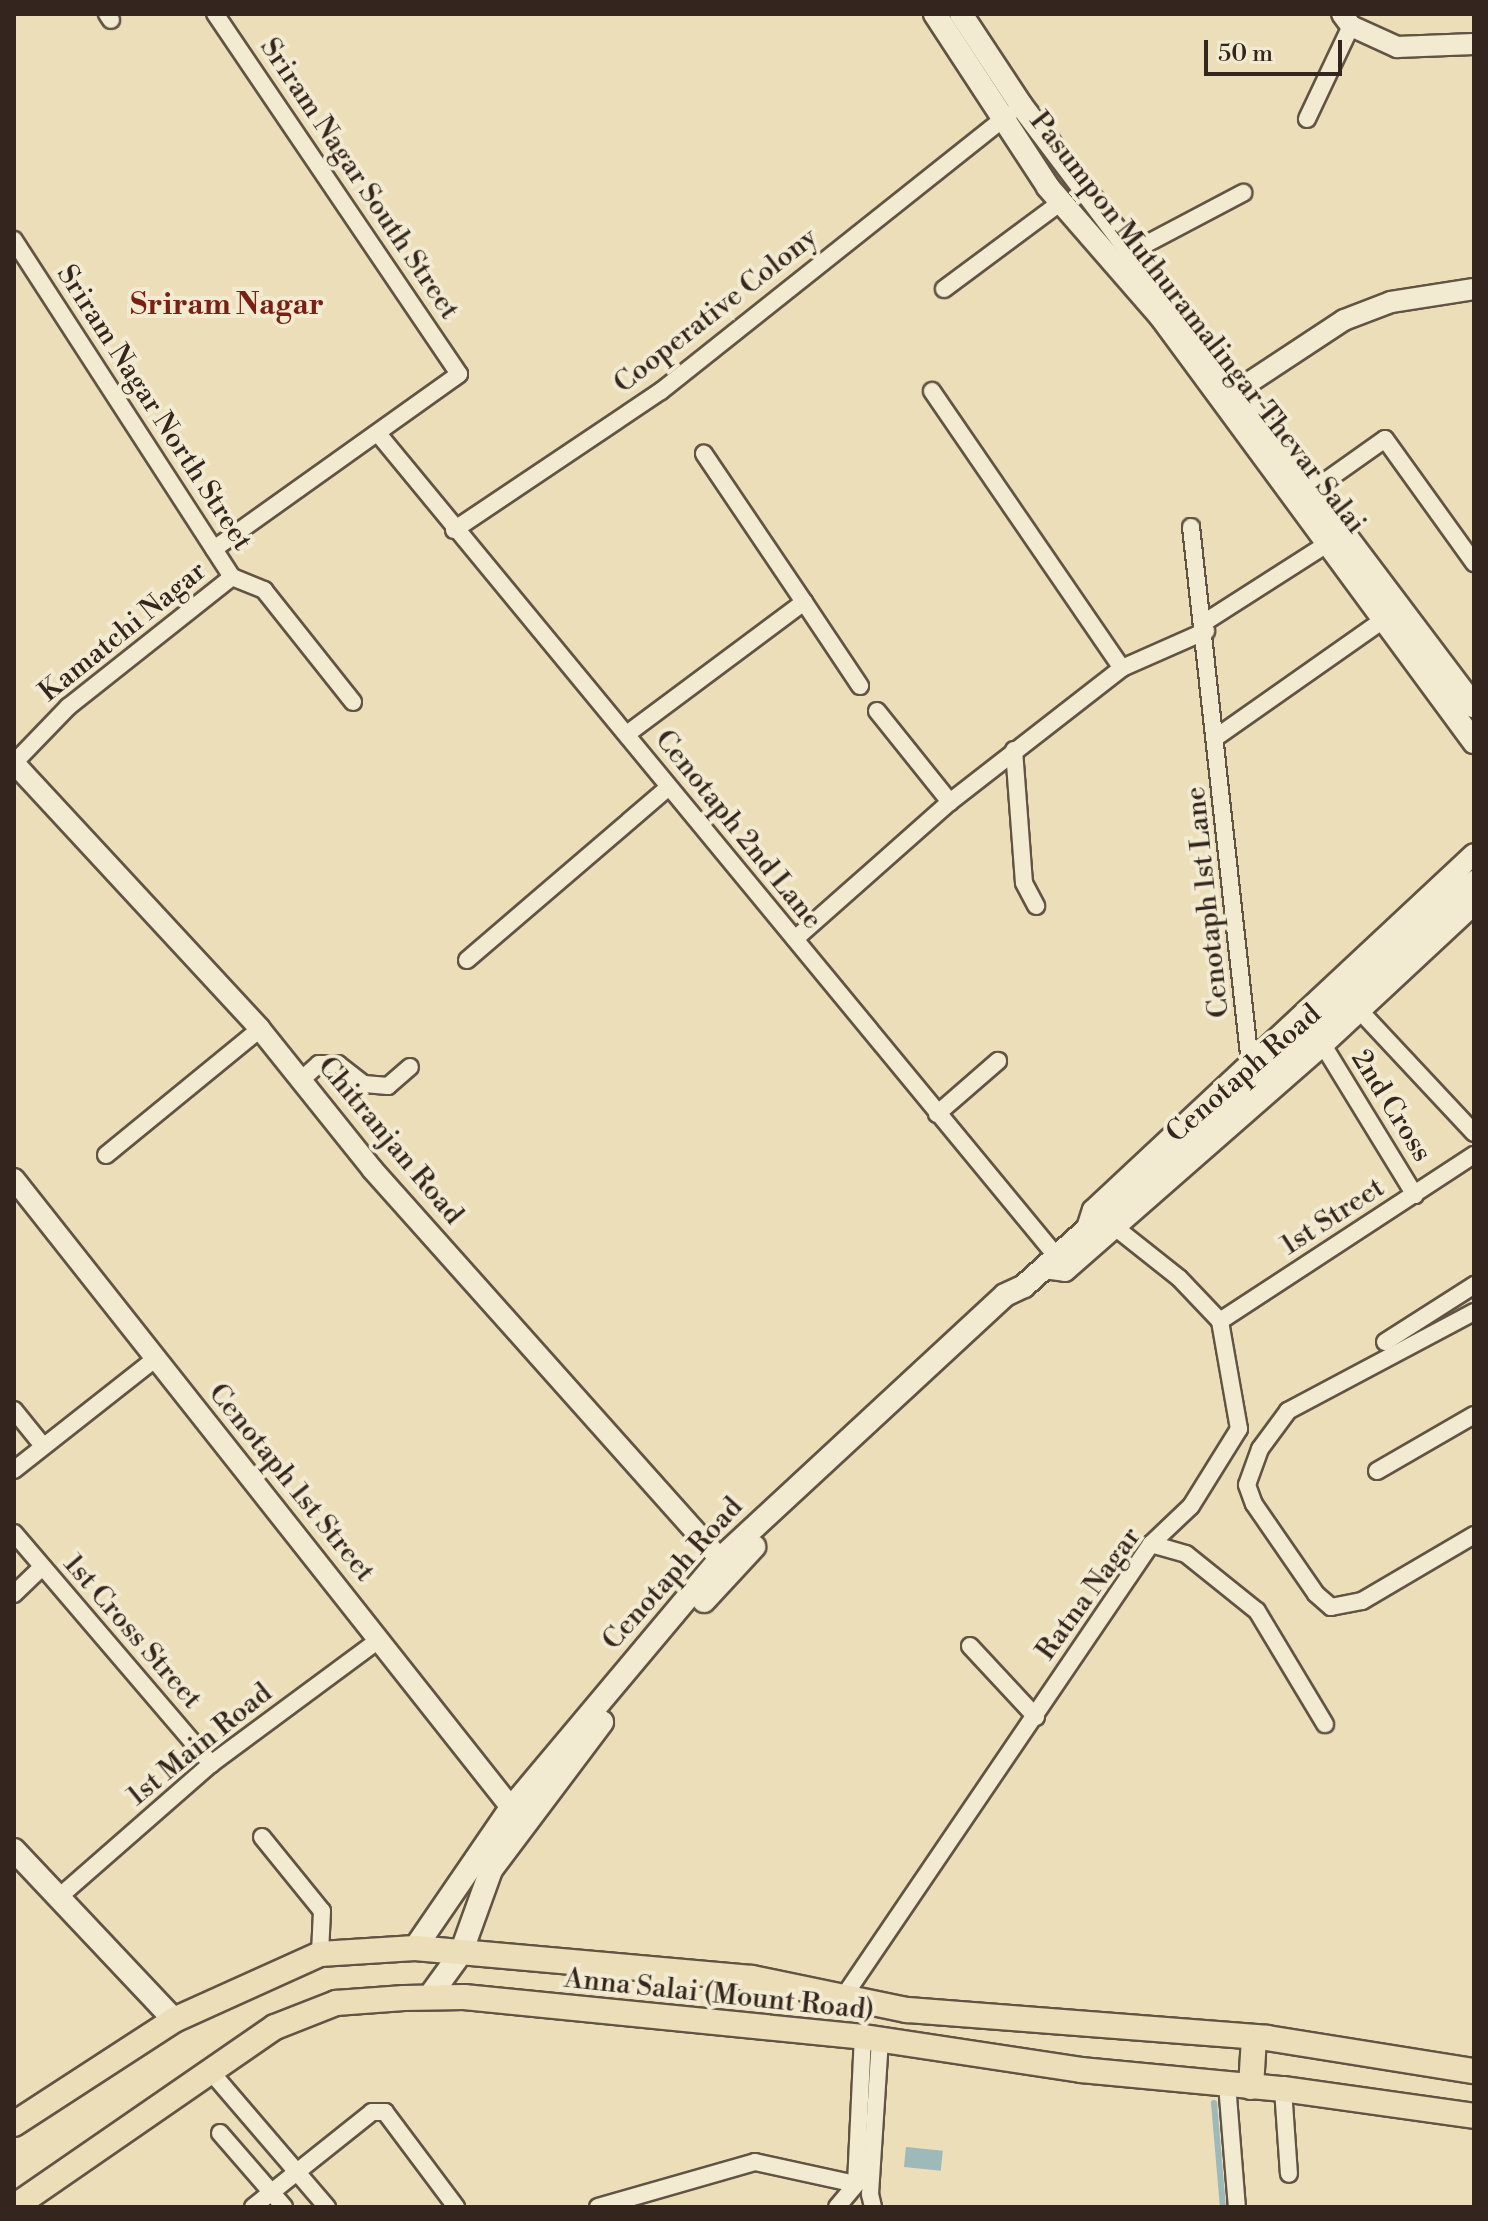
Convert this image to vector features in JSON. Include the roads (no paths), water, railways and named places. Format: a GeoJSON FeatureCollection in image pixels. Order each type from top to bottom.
{"type":"FeatureCollection","features":[{"type":"Feature","properties":{"kind":"main road","name":"Pasumpon Muthuramalingar Thevar Salai"},"geometry":{"type":"LineString","coordinates":[[935,14],[1001,119],[1061,202],[1161,317],[1330,542],[1383,620],[1474,742]]}},
{"type":"Feature","properties":{"kind":"main road","name":"Pasumpon Muthuramalingar Thevar Salai"},"geometry":{"type":"LineString","coordinates":[[961,14],[1021,105],[1474,706]]}},
{"type":"Feature","properties":{"kind":"main road"},"geometry":{"type":"LineString","coordinates":[[1161,289],[1161,317]]}},
{"type":"Feature","properties":{"kind":"main road"},"geometry":{"type":"LineString","coordinates":[[1050,1262],[1474,882]]}},
{"type":"Feature","properties":{"kind":"main road","name":"Cenotaph Road"},"geometry":{"type":"LineString","coordinates":[[415,1948],[720,1559],[1005,1295],[1024,1286],[1050,1262]]}},
{"type":"Feature","properties":{"kind":"main road","name":"Cenotaph Road"},"geometry":{"type":"LineString","coordinates":[[429,1997],[461,1953],[491,1870],[517,1816],[733,1567],[1016,1303],[1024,1286]]}},
{"type":"Feature","properties":{"kind":"main road"},"geometry":{"type":"LineString","coordinates":[[14,1850],[174,2020]]}},
{"type":"Feature","properties":{"kind":"main road","name":"Anna Salai (Mount Road)"},"geometry":{"type":"LineString","coordinates":[[14,2124],[174,2020],[320,1954],[415,1948],[752,1978],[907,2010],[1254,2038],[1474,2071]]}},
{"type":"Feature","properties":{"kind":"main road","name":"Anna Salai (Mount Road)"},"geometry":{"type":"LineString","coordinates":[[14,2207],[275,2027],[336,2003],[429,1997],[872,2039],[1283,2089],[1474,2116]]}},
{"type":"Feature","properties":{"kind":"main road"},"geometry":{"type":"LineString","coordinates":[[1239,2086],[1254,2038]]}},
{"type":"Feature","properties":{"kind":"street","name":"Sriram Nagar South Street"},"geometry":{"type":"LineString","coordinates":[[215,14],[459,374],[380,436]]}},
{"type":"Feature","properties":{"kind":"street"},"geometry":{"type":"LineString","coordinates":[[1307,119],[1347,20],[1397,47],[1474,44]]}},
{"type":"Feature","properties":{"kind":"street","name":"Cooperative Colony"},"geometry":{"type":"LineString","coordinates":[[454,530],[661,391],[1021,105]]}},
{"type":"Feature","properties":{"kind":"street"},"geometry":{"type":"LineString","coordinates":[[1131,252],[1243,193]]}},
{"type":"Feature","properties":{"kind":"street"},"geometry":{"type":"LineString","coordinates":[[944,289],[1061,202]]}},
{"type":"Feature","properties":{"kind":"street","name":"Sriram Nagar North Street"},"geometry":{"type":"LineString","coordinates":[[14,240],[232,577],[264,590],[353,702]]}},
{"type":"Feature","properties":{"kind":"street"},"geometry":{"type":"LineString","coordinates":[[1253,380],[1344,320],[1391,302],[1474,289]]}},
{"type":"Feature","properties":{"kind":"street"},"geometry":{"type":"LineString","coordinates":[[932,391],[1122,668]]}},
{"type":"Feature","properties":{"kind":"street"},"geometry":{"type":"LineString","coordinates":[[214,549],[380,436]]}},
{"type":"Feature","properties":{"kind":"street","name":"Cenotaph 2nd Lane"},"geometry":{"type":"LineString","coordinates":[[380,436],[454,530],[627,734],[937,1114],[1050,1262]]}},
{"type":"Feature","properties":{"kind":"street"},"geometry":{"type":"LineString","coordinates":[[1313,490],[1385,439],[1474,563]]}},
{"type":"Feature","properties":{"kind":"street"},"geometry":{"type":"LineString","coordinates":[[704,454],[860,686]]}},
{"type":"Feature","properties":{"kind":"street","name":"Cenotaph 1st Lane"},"geometry":{"type":"LineString","coordinates":[[1191,527],[1206,626],[1250,1063]]}},
{"type":"Feature","properties":{"kind":"street"},"geometry":{"type":"LineString","coordinates":[[795,939],[950,802],[1122,668],[1206,626],[1330,542]]}},
{"type":"Feature","properties":{"kind":"street","name":"Kamatchi Nagar"},"geometry":{"type":"LineString","coordinates":[[14,763],[68,707],[232,577]]}},
{"type":"Feature","properties":{"kind":"street"},"geometry":{"type":"LineString","coordinates":[[627,734],[804,602]]}},
{"type":"Feature","properties":{"kind":"street"},"geometry":{"type":"LineString","coordinates":[[1218,736],[1383,620]]}},
{"type":"Feature","properties":{"kind":"street"},"geometry":{"type":"LineString","coordinates":[[877,711],[950,802]]}},
{"type":"Feature","properties":{"kind":"street"},"geometry":{"type":"LineString","coordinates":[[1014,750],[1024,883],[1036,906]]}},
{"type":"Feature","properties":{"kind":"street","name":"Chitranjan Road"},"geometry":{"type":"LineString","coordinates":[[14,763],[260,1029],[372,1169],[720,1559]]}},
{"type":"Feature","properties":{"kind":"street"},"geometry":{"type":"LineString","coordinates":[[467,960],[668,788]]}},
{"type":"Feature","properties":{"kind":"street","name":"Cenotaph Road"},"geometry":{"type":"LineString","coordinates":[[1086,1231],[1093,1210],[1474,854]]}},
{"type":"Feature","properties":{"kind":"street","name":"Cenotaph Road"},"geometry":{"type":"LineString","coordinates":[[1050,1262],[1065,1271],[1116,1228],[1323,1045],[1474,904]]}},
{"type":"Feature","properties":{"kind":"street"},"geometry":{"type":"LineString","coordinates":[[1360,1011],[1474,1133]]}},
{"type":"Feature","properties":{"kind":"street"},"geometry":{"type":"LineString","coordinates":[[106,1155],[260,1029]]}},
{"type":"Feature","properties":{"kind":"street","name":"2nd Cross"},"geometry":{"type":"LineString","coordinates":[[1323,1045],[1415,1195]]}},
{"type":"Feature","properties":{"kind":"street"},"geometry":{"type":"LineString","coordinates":[[937,1114],[998,1061]]}},
{"type":"Feature","properties":{"kind":"street"},"geometry":{"type":"LineString","coordinates":[[301,1080],[319,1064],[338,1064],[364,1084],[388,1086],[410,1067]]}},
{"type":"Feature","properties":{"kind":"street","name":"1st Street"},"geometry":{"type":"LineString","coordinates":[[1220,1321],[1474,1155]]}},
{"type":"Feature","properties":{"kind":"street","name":"Cenotaph 1st Street"},"geometry":{"type":"LineString","coordinates":[[14,1179],[517,1816]]}},
{"type":"Feature","properties":{"kind":"street"},"geometry":{"type":"LineString","coordinates":[[1116,1228],[1179,1278],[1220,1321],[1239,1429],[1268,1435]]}},
{"type":"Feature","properties":{"kind":"street"},"geometry":{"type":"LineString","coordinates":[[1385,1342],[1474,1285]]}},
{"type":"Feature","properties":{"kind":"street"},"geometry":{"type":"LineString","coordinates":[[1474,1312],[1288,1411],[1268,1435],[1249,1470],[1254,1504],[1316,1594],[1331,1607],[1362,1601],[1474,1535]]}},
{"type":"Feature","properties":{"kind":"street"},"geometry":{"type":"LineString","coordinates":[[14,1470],[155,1359]]}},
{"type":"Feature","properties":{"kind":"street"},"geometry":{"type":"LineString","coordinates":[[14,1410],[43,1446]]}},
{"type":"Feature","properties":{"kind":"street"},"geometry":{"type":"LineString","coordinates":[[1377,1471],[1474,1415]]}},
{"type":"Feature","properties":{"kind":"street","name":"Ratna Nagar"},"geometry":{"type":"LineString","coordinates":[[842,1999],[1151,1544],[1191,1506],[1239,1429]]}},
{"type":"Feature","properties":{"kind":"street"},"geometry":{"type":"LineString","coordinates":[[1219,1460],[1249,1470]]}},
{"type":"Feature","properties":{"kind":"street","name":"1st Cross Street"},"geometry":{"type":"LineString","coordinates":[[14,1533],[211,1764]]}},
{"type":"Feature","properties":{"kind":"street"},"geometry":{"type":"LineString","coordinates":[[1151,1544],[1186,1554],[1257,1611],[1325,1724]]}},
{"type":"Feature","properties":{"kind":"street"},"geometry":{"type":"LineString","coordinates":[[14,1594],[42,1567]]}},
{"type":"Feature","properties":{"kind":"street","name":"1st Main Road"},"geometry":{"type":"LineString","coordinates":[[59,1897],[211,1764],[380,1639]]}},
{"type":"Feature","properties":{"kind":"street"},"geometry":{"type":"LineString","coordinates":[[970,1646],[1036,1717]]}},
{"type":"Feature","properties":{"kind":"street"},"geometry":{"type":"LineString","coordinates":[[262,1837],[322,1911],[320,1954]]}},
{"type":"Feature","properties":{"kind":"street"},"geometry":{"type":"LineString","coordinates":[[837,2207],[856,2184],[872,2039]]}},
{"type":"Feature","properties":{"kind":"street"},"geometry":{"type":"LineString","coordinates":[[872,2039],[870,2194],[873,2207]]}},
{"type":"Feature","properties":{"kind":"street"},"geometry":{"type":"LineString","coordinates":[[212,2073],[327,2207]]}},
{"type":"Feature","properties":{"kind":"street"},"geometry":{"type":"LineString","coordinates":[[1237,2207],[1239,2086]]}},
{"type":"Feature","properties":{"kind":"street"},"geometry":{"type":"LineString","coordinates":[[1283,2089],[1289,2174]]}},
{"type":"Feature","properties":{"kind":"street"},"geometry":{"type":"LineString","coordinates":[[253,2207],[372,2112],[385,2112],[456,2207]]}},
{"type":"Feature","properties":{"kind":"street"},"geometry":{"type":"LineString","coordinates":[[220,2133],[284,2207]]}},
{"type":"Feature","properties":{"kind":"street"},"geometry":{"type":"LineString","coordinates":[[598,2207],[755,2162],[856,2184]]}},
{"type":"Feature","properties":{"kind":"water"},"geometry":{"type":"Polygon","coordinates":[[[906,2147],[943,2151],[941,2171],[904,2167],[906,2147]]]}},
{"type":"Feature","properties":{"kind":"waterway"},"geometry":{"type":"LineString","coordinates":[[1214,2103],[1223,2207]]}},
{"type":"Feature","properties":{"kind":"district","name":"Sriram Nagar"},"geometry":{"type":"Point","coordinates":[227,305]}}]}
